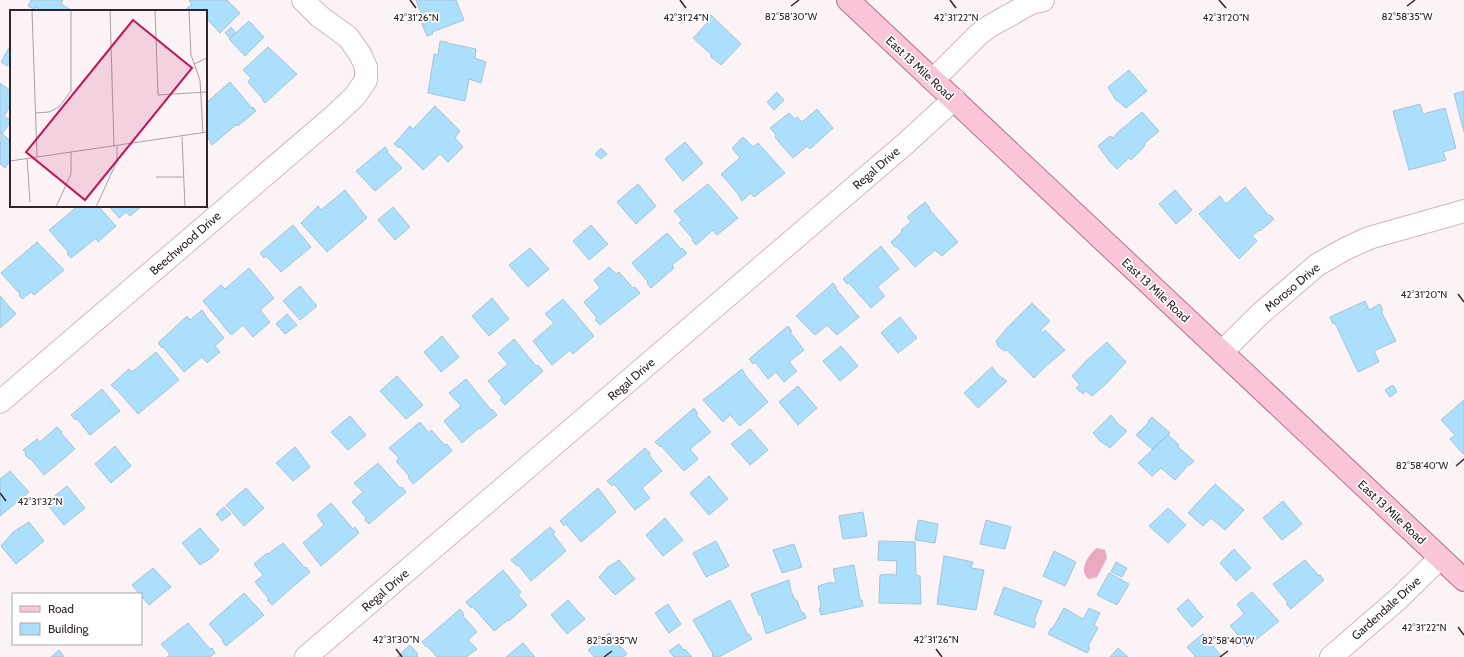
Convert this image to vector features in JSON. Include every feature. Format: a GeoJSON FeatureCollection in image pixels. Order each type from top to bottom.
{"type":"FeatureCollection","features":[{"type":"Feature","properties":{"kind":"main road","name":"East 13 Mile Road"},"geometry":{"type":"LineString","coordinates":[[848,0],[1464,580]]}},
{"type":"Feature","properties":{"kind":"street","name":"Beechwood Drive"},"geometry":{"type":"LineString","coordinates":[[0,402],[329,121],[355,96],[366,80],[366,67],[360,54],[348,37],[319,16],[303,0]]}},
{"type":"Feature","properties":{"kind":"street"},"geometry":{"type":"LineString","coordinates":[[933,80],[978,35],[1032,3],[1042,0]]}},
{"type":"Feature","properties":{"kind":"street","name":"Regal Drive"},"geometry":{"type":"LineString","coordinates":[[306,657],[905,144],[954,99]]}},
{"type":"Feature","properties":{"kind":"street","name":"Moroso Drive"},"geometry":{"type":"LineString","coordinates":[[1222,352],[1260,314],[1317,265],[1345,249],[1369,238],[1464,211]]}},
{"type":"Feature","properties":{"kind":"street","name":"Gardendale Drive"},"geometry":{"type":"LineString","coordinates":[[1331,657],[1397,600],[1440,558]]}},
{"type":"Feature","properties":{"kind":"shaded area"},"geometry":{"type":"Polygon","coordinates":[[[1097,548],[1105,550],[1107,558],[1097,577],[1089,579],[1084,572],[1084,567],[1088,558],[1097,548]]]}},
{"type":"Feature","properties":{"kind":"building"},"geometry":{"type":"Polygon","coordinates":[[[31,0],[63,0],[61,4],[71,10],[40,10],[35,7],[34,9],[28,6],[31,0]]]}},
{"type":"Feature","properties":{"kind":"building"},"geometry":{"type":"Polygon","coordinates":[[[189,0],[227,0],[240,13],[220,33],[207,19],[207,10],[185,10],[192,4],[189,0]]]}},
{"type":"Feature","properties":{"kind":"building"},"geometry":{"type":"Polygon","coordinates":[[[416,0],[456,0],[464,20],[432,32],[433,34],[427,36],[418,14],[421,13],[416,0]]]}},
{"type":"Feature","properties":{"kind":"building"},"geometry":{"type":"Polygon","coordinates":[[[711,15],[741,44],[721,65],[693,38],[708,22],[707,20],[711,15]]]}},
{"type":"Feature","properties":{"kind":"building"},"geometry":{"type":"Polygon","coordinates":[[[249,21],[264,37],[245,56],[229,39],[249,21]]]}},
{"type":"Feature","properties":{"kind":"building"},"geometry":{"type":"Polygon","coordinates":[[[231,27],[236,33],[230,38],[225,33],[231,27]]]}},
{"type":"Feature","properties":{"kind":"building"},"geometry":{"type":"Polygon","coordinates":[[[440,41],[476,49],[475,58],[486,62],[481,83],[469,79],[465,101],[428,93],[434,54],[438,55],[440,41]]]}},
{"type":"Feature","properties":{"kind":"building"},"geometry":{"type":"Polygon","coordinates":[[[10,46],[10,65],[8,64],[7,66],[1,62],[10,46]]]}},
{"type":"Feature","properties":{"kind":"building"},"geometry":{"type":"Polygon","coordinates":[[[268,47],[297,74],[265,103],[248,82],[251,78],[243,70],[268,47]]]}},
{"type":"Feature","properties":{"kind":"building"},"geometry":{"type":"Polygon","coordinates":[[[1129,70],[1147,91],[1126,108],[1115,99],[1108,87],[1129,70]]]}},
{"type":"Feature","properties":{"kind":"building"},"geometry":{"type":"Polygon","coordinates":[[[230,82],[256,111],[238,126],[237,124],[212,145],[207,137],[207,102],[230,82]]]}},
{"type":"Feature","properties":{"kind":"building"},"geometry":{"type":"Polygon","coordinates":[[[0,83],[10,90],[10,107],[4,116],[10,120],[10,122],[2,134],[0,133],[0,83]]]}},
{"type":"Feature","properties":{"kind":"building"},"geometry":{"type":"Polygon","coordinates":[[[1464,91],[1464,132],[1454,94],[1464,91]]]}},
{"type":"Feature","properties":{"kind":"building"},"geometry":{"type":"Polygon","coordinates":[[[777,92],[784,100],[774,110],[767,102],[777,92]]]}},
{"type":"Feature","properties":{"kind":"building"},"geometry":{"type":"Polygon","coordinates":[[[1420,104],[1423,114],[1445,108],[1456,148],[1443,152],[1446,160],[1409,170],[1393,111],[1420,104]]]}},
{"type":"Feature","properties":{"kind":"building"},"geometry":{"type":"Polygon","coordinates":[[[435,106],[460,131],[455,138],[463,147],[448,162],[440,154],[423,170],[400,147],[399,148],[394,144],[410,126],[413,129],[435,106]]]}},
{"type":"Feature","properties":{"kind":"building"},"geometry":{"type":"Polygon","coordinates":[[[817,109],[833,128],[810,149],[807,146],[793,158],[775,137],[776,135],[770,128],[789,113],[795,119],[797,117],[802,122],[817,109]]]}},
{"type":"Feature","properties":{"kind":"building"},"geometry":{"type":"Polygon","coordinates":[[[1142,112],[1159,131],[1144,144],[1145,146],[1131,160],[1129,158],[1117,169],[1098,146],[1110,136],[1113,138],[1142,112]]]}},
{"type":"Feature","properties":{"kind":"building"},"geometry":{"type":"Polygon","coordinates":[[[1,133],[10,140],[10,160],[5,168],[0,164],[1,133]]]}},
{"type":"Feature","properties":{"kind":"building"},"geometry":{"type":"Polygon","coordinates":[[[743,137],[753,147],[758,143],[785,173],[754,197],[751,193],[742,201],[739,195],[721,174],[740,158],[732,148],[743,137]]]}},
{"type":"Feature","properties":{"kind":"building"},"geometry":{"type":"Polygon","coordinates":[[[685,142],[703,163],[683,181],[665,159],[685,142]]]}},
{"type":"Feature","properties":{"kind":"building"},"geometry":{"type":"Polygon","coordinates":[[[385,147],[388,151],[387,152],[402,168],[375,191],[356,171],[385,147]]]}},
{"type":"Feature","properties":{"kind":"building"},"geometry":{"type":"Polygon","coordinates":[[[601,148],[607,154],[601,159],[595,154],[601,148]]]}},
{"type":"Feature","properties":{"kind":"building"},"geometry":{"type":"Polygon","coordinates":[[[638,184],[656,206],[636,224],[617,202],[638,184]]]}},
{"type":"Feature","properties":{"kind":"building"},"geometry":{"type":"Polygon","coordinates":[[[708,184],[738,218],[717,235],[713,230],[696,245],[692,240],[693,239],[679,223],[682,220],[674,211],[708,184]]]}},
{"type":"Feature","properties":{"kind":"building"},"geometry":{"type":"Polygon","coordinates":[[[1245,187],[1269,216],[1270,215],[1274,219],[1252,236],[1257,241],[1239,259],[1199,214],[1220,196],[1226,204],[1245,187]]]}},
{"type":"Feature","properties":{"kind":"building"},"geometry":{"type":"Polygon","coordinates":[[[345,190],[367,218],[327,252],[301,223],[318,206],[321,210],[345,190]]]}},
{"type":"Feature","properties":{"kind":"building"},"geometry":{"type":"Polygon","coordinates":[[[1175,190],[1192,210],[1176,224],[1159,204],[1175,190]]]}},
{"type":"Feature","properties":{"kind":"building"},"geometry":{"type":"Polygon","coordinates":[[[925,202],[930,208],[929,209],[958,242],[942,256],[935,250],[915,267],[891,242],[902,232],[901,230],[911,222],[907,217],[925,202]]]}},
{"type":"Feature","properties":{"kind":"building"},"geometry":{"type":"Polygon","coordinates":[[[77,207],[99,207],[116,226],[98,242],[96,238],[71,258],[67,254],[69,253],[49,230],[77,207]]]}},
{"type":"Feature","properties":{"kind":"building"},"geometry":{"type":"Polygon","coordinates":[[[110,207],[141,207],[130,216],[126,212],[119,218],[110,207]]]}},
{"type":"Feature","properties":{"kind":"building"},"geometry":{"type":"Polygon","coordinates":[[[393,207],[410,227],[395,240],[378,220],[393,207]]]}},
{"type":"Feature","properties":{"kind":"building"},"geometry":{"type":"Polygon","coordinates":[[[293,225],[311,247],[281,272],[266,256],[264,258],[260,253],[293,225]]]}},
{"type":"Feature","properties":{"kind":"building"},"geometry":{"type":"Polygon","coordinates":[[[591,225],[608,244],[589,260],[573,241],[591,225]]]}},
{"type":"Feature","properties":{"kind":"building"},"geometry":{"type":"Polygon","coordinates":[[[667,233],[681,249],[682,248],[687,253],[672,265],[674,268],[651,288],[647,283],[648,282],[632,263],[667,233]]]}},
{"type":"Feature","properties":{"kind":"building"},"geometry":{"type":"Polygon","coordinates":[[[37,242],[64,270],[34,295],[31,292],[22,299],[19,295],[20,294],[1,273],[37,242]]]}},
{"type":"Feature","properties":{"kind":"building"},"geometry":{"type":"Polygon","coordinates":[[[881,246],[899,269],[877,287],[885,296],[871,308],[849,283],[847,284],[843,279],[881,246]]]}},
{"type":"Feature","properties":{"kind":"building"},"geometry":{"type":"Polygon","coordinates":[[[530,248],[549,269],[528,287],[509,265],[530,248]]]}},
{"type":"Feature","properties":{"kind":"building"},"geometry":{"type":"Polygon","coordinates":[[[609,267],[616,274],[619,272],[633,288],[635,287],[640,293],[600,325],[595,320],[597,318],[584,302],[600,288],[594,280],[609,267]]]}},
{"type":"Feature","properties":{"kind":"building"},"geometry":{"type":"Polygon","coordinates":[[[249,268],[274,298],[260,310],[270,322],[253,337],[243,325],[231,335],[203,301],[221,285],[225,289],[249,268]]]}},
{"type":"Feature","properties":{"kind":"building"},"geometry":{"type":"Polygon","coordinates":[[[833,283],[837,288],[836,289],[859,317],[837,335],[827,325],[815,335],[796,316],[833,283]]]}},
{"type":"Feature","properties":{"kind":"building"},"geometry":{"type":"Polygon","coordinates":[[[300,286],[317,306],[300,320],[283,301],[300,286]]]}},
{"type":"Feature","properties":{"kind":"building"},"geometry":{"type":"Polygon","coordinates":[[[0,296],[16,314],[0,328],[0,296]]]}},
{"type":"Feature","properties":{"kind":"building"},"geometry":{"type":"Polygon","coordinates":[[[492,298],[509,319],[489,336],[472,316],[492,298]]]}},
{"type":"Feature","properties":{"kind":"building"},"geometry":{"type":"Polygon","coordinates":[[[563,299],[594,336],[573,354],[570,350],[552,365],[533,341],[554,323],[545,314],[563,299]]]}},
{"type":"Feature","properties":{"kind":"building"},"geometry":{"type":"Polygon","coordinates":[[[1365,301],[1369,310],[1380,304],[1383,310],[1381,311],[1396,341],[1374,351],[1379,362],[1358,372],[1335,323],[1333,324],[1330,317],[1365,301]]]}},
{"type":"Feature","properties":{"kind":"building"},"geometry":{"type":"Polygon","coordinates":[[[1032,303],[1050,321],[1040,331],[1043,333],[1045,330],[1065,350],[1034,378],[1007,350],[1004,351],[998,346],[996,341],[1032,303]]]}},
{"type":"Feature","properties":{"kind":"building"},"geometry":{"type":"Polygon","coordinates":[[[202,310],[224,338],[215,346],[220,352],[207,363],[202,357],[184,372],[158,343],[187,316],[190,320],[202,310]]]}},
{"type":"Feature","properties":{"kind":"building"},"geometry":{"type":"Polygon","coordinates":[[[287,314],[297,325],[285,334],[276,324],[287,314]]]}},
{"type":"Feature","properties":{"kind":"building"},"geometry":{"type":"Polygon","coordinates":[[[900,317],[917,338],[898,353],[881,333],[900,317]]]}},
{"type":"Feature","properties":{"kind":"building"},"geometry":{"type":"Polygon","coordinates":[[[788,326],[792,331],[790,332],[804,350],[789,362],[797,371],[784,382],[776,372],[768,379],[755,362],[753,364],[749,359],[788,326]]]}},
{"type":"Feature","properties":{"kind":"building"},"geometry":{"type":"Polygon","coordinates":[[[442,336],[459,357],[441,372],[424,352],[442,336]]]}},
{"type":"Feature","properties":{"kind":"building"},"geometry":{"type":"Polygon","coordinates":[[[514,339],[536,366],[538,365],[543,371],[505,405],[500,400],[502,398],[488,381],[508,364],[498,353],[514,339]]]}},
{"type":"Feature","properties":{"kind":"building"},"geometry":{"type":"Polygon","coordinates":[[[1107,342],[1126,362],[1107,383],[1092,396],[1086,391],[1083,394],[1076,388],[1080,385],[1072,376],[1107,342]]]}},
{"type":"Feature","properties":{"kind":"building"},"geometry":{"type":"Polygon","coordinates":[[[841,346],[858,366],[840,381],[823,361],[841,346]]]}},
{"type":"Feature","properties":{"kind":"building"},"geometry":{"type":"Polygon","coordinates":[[[156,352],[179,380],[138,414],[111,385],[129,369],[132,372],[156,352]]]}},
{"type":"Feature","properties":{"kind":"building"},"geometry":{"type":"Polygon","coordinates":[[[992,367],[998,375],[1007,381],[978,408],[964,393],[992,367]]]}},
{"type":"Feature","properties":{"kind":"building"},"geometry":{"type":"Polygon","coordinates":[[[742,369],[745,375],[768,402],[740,426],[730,415],[723,422],[703,400],[742,369]]]}},
{"type":"Feature","properties":{"kind":"building"},"geometry":{"type":"Polygon","coordinates":[[[397,376],[423,405],[406,419],[380,391],[397,376]]]}},
{"type":"Feature","properties":{"kind":"building"},"geometry":{"type":"Polygon","coordinates":[[[466,379],[491,410],[492,409],[497,415],[462,443],[444,421],[461,406],[449,393],[466,379]]]}},
{"type":"Feature","properties":{"kind":"building"},"geometry":{"type":"Polygon","coordinates":[[[1393,385],[1397,392],[1390,397],[1385,390],[1393,385]]]}},
{"type":"Feature","properties":{"kind":"building"},"geometry":{"type":"Polygon","coordinates":[[[798,386],[817,408],[798,425],[779,402],[798,386]]]}},
{"type":"Feature","properties":{"kind":"building"},"geometry":{"type":"Polygon","coordinates":[[[102,389],[120,411],[90,435],[77,419],[75,420],[71,415],[102,389]]]}},
{"type":"Feature","properties":{"kind":"building"},"geometry":{"type":"Polygon","coordinates":[[[1464,400],[1463,454],[1450,439],[1455,435],[1441,420],[1464,400]]]}},
{"type":"Feature","properties":{"kind":"building"},"geometry":{"type":"Polygon","coordinates":[[[694,408],[698,414],[696,415],[711,432],[690,449],[698,459],[684,471],[661,446],[660,447],[655,442],[694,408]]]}},
{"type":"Feature","properties":{"kind":"building"},"geometry":{"type":"Polygon","coordinates":[[[1111,415],[1117,423],[1127,431],[1110,448],[1100,441],[1093,433],[1111,415]]]}},
{"type":"Feature","properties":{"kind":"building"},"geometry":{"type":"Polygon","coordinates":[[[350,416],[366,435],[348,450],[331,432],[350,416]]]}},
{"type":"Feature","properties":{"kind":"building"},"geometry":{"type":"Polygon","coordinates":[[[1152,417],[1170,433],[1152,449],[1136,435],[1152,417]]]}},
{"type":"Feature","properties":{"kind":"building"},"geometry":{"type":"Polygon","coordinates":[[[420,422],[429,433],[431,430],[445,445],[447,444],[452,451],[413,484],[408,477],[409,476],[396,461],[399,458],[389,448],[420,422]]]}},
{"type":"Feature","properties":{"kind":"building"},"geometry":{"type":"Polygon","coordinates":[[[57,427],[75,449],[44,475],[30,458],[29,459],[25,455],[26,453],[23,450],[37,439],[40,442],[57,427]]]}},
{"type":"Feature","properties":{"kind":"building"},"geometry":{"type":"Polygon","coordinates":[[[750,429],[768,450],[750,465],[731,444],[750,429]]]}},
{"type":"Feature","properties":{"kind":"building"},"geometry":{"type":"Polygon","coordinates":[[[1168,435],[1179,445],[1177,446],[1194,461],[1190,465],[1189,464],[1175,480],[1161,468],[1152,476],[1138,463],[1168,435]]]}},
{"type":"Feature","properties":{"kind":"building"},"geometry":{"type":"Polygon","coordinates":[[[115,446],[131,466],[111,483],[95,464],[115,446]]]}},
{"type":"Feature","properties":{"kind":"building"},"geometry":{"type":"Polygon","coordinates":[[[295,447],[310,467],[293,481],[276,463],[295,447]]]}},
{"type":"Feature","properties":{"kind":"building"},"geometry":{"type":"Polygon","coordinates":[[[645,448],[662,471],[642,488],[650,498],[635,510],[614,484],[612,486],[607,481],[645,448]]]}},
{"type":"Feature","properties":{"kind":"building"},"geometry":{"type":"Polygon","coordinates":[[[378,463],[400,488],[402,487],[406,492],[369,524],[365,520],[366,518],[352,502],[363,492],[354,483],[378,463]]]}},
{"type":"Feature","properties":{"kind":"building"},"geometry":{"type":"Polygon","coordinates":[[[10,471],[29,492],[0,516],[0,479],[10,471]]]}},
{"type":"Feature","properties":{"kind":"building"},"geometry":{"type":"Polygon","coordinates":[[[709,476],[728,499],[709,515],[690,493],[709,476]]]}},
{"type":"Feature","properties":{"kind":"building"},"geometry":{"type":"Polygon","coordinates":[[[1215,484],[1244,510],[1225,530],[1211,518],[1203,526],[1188,513],[1215,484]]]}},
{"type":"Feature","properties":{"kind":"building"},"geometry":{"type":"Polygon","coordinates":[[[67,486],[85,508],[64,525],[46,503],[67,486]]]}},
{"type":"Feature","properties":{"kind":"building"},"geometry":{"type":"Polygon","coordinates":[[[246,488],[264,508],[244,526],[226,505],[246,488]]]}},
{"type":"Feature","properties":{"kind":"building"},"geometry":{"type":"Polygon","coordinates":[[[598,488],[616,512],[581,542],[566,524],[564,526],[560,521],[598,488]]]}},
{"type":"Feature","properties":{"kind":"building"},"geometry":{"type":"Polygon","coordinates":[[[1283,501],[1302,524],[1282,540],[1263,518],[1283,501]]]}},
{"type":"Feature","properties":{"kind":"building"},"geometry":{"type":"Polygon","coordinates":[[[331,503],[353,529],[355,527],[359,533],[321,566],[303,543],[324,525],[317,515],[331,503]]]}},
{"type":"Feature","properties":{"kind":"building"},"geometry":{"type":"Polygon","coordinates":[[[224,507],[231,514],[222,521],[216,514],[224,507]]]}},
{"type":"Feature","properties":{"kind":"building"},"geometry":{"type":"Polygon","coordinates":[[[1168,508],[1186,525],[1168,543],[1149,526],[1168,508]]]}},
{"type":"Feature","properties":{"kind":"building"},"geometry":{"type":"Polygon","coordinates":[[[863,512],[867,536],[843,539],[839,516],[863,512]]]}},
{"type":"Feature","properties":{"kind":"building"},"geometry":{"type":"Polygon","coordinates":[[[665,518],[683,540],[663,556],[646,535],[665,518]]]}},
{"type":"Feature","properties":{"kind":"building"},"geometry":{"type":"Polygon","coordinates":[[[918,520],[938,524],[935,543],[915,540],[918,520]]]}},
{"type":"Feature","properties":{"kind":"building"},"geometry":{"type":"Polygon","coordinates":[[[986,520],[1011,527],[1005,549],[980,544],[986,520]]]}},
{"type":"Feature","properties":{"kind":"building"},"geometry":{"type":"Polygon","coordinates":[[[29,522],[44,541],[16,564],[1,546],[13,532],[29,522]]]}},
{"type":"Feature","properties":{"kind":"building"},"geometry":{"type":"Polygon","coordinates":[[[550,527],[555,532],[553,534],[566,551],[531,581],[518,565],[517,566],[511,560],[550,527]]]}},
{"type":"Feature","properties":{"kind":"building"},"geometry":{"type":"Polygon","coordinates":[[[200,528],[219,550],[211,558],[200,565],[182,543],[200,528]]]}},
{"type":"Feature","properties":{"kind":"building"},"geometry":{"type":"Polygon","coordinates":[[[716,541],[729,566],[706,577],[693,553],[716,541]]]}},
{"type":"Feature","properties":{"kind":"building"},"geometry":{"type":"Polygon","coordinates":[[[879,541],[915,542],[916,575],[920,576],[921,604],[879,603],[880,575],[894,574],[894,576],[896,576],[897,561],[878,560],[879,541]]]}},
{"type":"Feature","properties":{"kind":"building"},"geometry":{"type":"Polygon","coordinates":[[[283,543],[310,572],[272,605],[255,582],[263,575],[254,564],[267,553],[268,554],[283,543]]]}},
{"type":"Feature","properties":{"kind":"building"},"geometry":{"type":"Polygon","coordinates":[[[794,544],[802,567],[782,573],[773,550],[794,544]]]}},
{"type":"Feature","properties":{"kind":"building"},"geometry":{"type":"Polygon","coordinates":[[[1234,549],[1251,568],[1236,581],[1220,563],[1234,549]]]}},
{"type":"Feature","properties":{"kind":"building"},"geometry":{"type":"Polygon","coordinates":[[[1054,551],[1076,562],[1065,586],[1043,576],[1054,551]]]}},
{"type":"Feature","properties":{"kind":"building"},"geometry":{"type":"Polygon","coordinates":[[[944,556],[973,562],[971,568],[984,570],[976,610],[937,604],[944,556]]]}},
{"type":"Feature","properties":{"kind":"building"},"geometry":{"type":"Polygon","coordinates":[[[619,560],[635,579],[615,595],[599,577],[608,567],[619,560]]]}},
{"type":"Feature","properties":{"kind":"building"},"geometry":{"type":"Polygon","coordinates":[[[1305,560],[1324,580],[1291,609],[1273,584],[1305,560]]]}},
{"type":"Feature","properties":{"kind":"building"},"geometry":{"type":"Polygon","coordinates":[[[1116,562],[1127,568],[1122,577],[1111,572],[1116,562]]]}},
{"type":"Feature","properties":{"kind":"building"},"geometry":{"type":"Polygon","coordinates":[[[854,565],[860,600],[862,600],[863,606],[821,615],[819,608],[821,608],[818,586],[831,582],[836,583],[833,569],[854,565]]]}},
{"type":"Feature","properties":{"kind":"building"},"geometry":{"type":"Polygon","coordinates":[[[153,568],[171,587],[149,605],[142,597],[142,593],[139,593],[132,585],[153,568]]]}},
{"type":"Feature","properties":{"kind":"building"},"geometry":{"type":"Polygon","coordinates":[[[503,570],[521,592],[518,595],[527,605],[509,621],[508,620],[494,631],[472,606],[471,608],[466,602],[503,570]]]}},
{"type":"Feature","properties":{"kind":"building"},"geometry":{"type":"Polygon","coordinates":[[[1109,573],[1129,584],[1117,605],[1097,595],[1109,573]]]}},
{"type":"Feature","properties":{"kind":"building"},"geometry":{"type":"Polygon","coordinates":[[[789,580],[791,591],[795,600],[797,600],[801,612],[804,613],[806,618],[766,634],[761,615],[759,615],[751,594],[789,580]]]}},
{"type":"Feature","properties":{"kind":"building"},"geometry":{"type":"Polygon","coordinates":[[[1004,587],[1042,601],[1034,621],[1036,623],[1034,628],[994,614],[1004,587]]]}},
{"type":"Feature","properties":{"kind":"building"},"geometry":{"type":"Polygon","coordinates":[[[1252,592],[1279,621],[1247,647],[1230,626],[1244,614],[1237,604],[1252,592]]]}},
{"type":"Feature","properties":{"kind":"building"},"geometry":{"type":"Polygon","coordinates":[[[244,593],[264,615],[226,646],[222,641],[223,640],[209,624],[244,593]]]}},
{"type":"Feature","properties":{"kind":"building"},"geometry":{"type":"Polygon","coordinates":[[[1188,599],[1203,617],[1192,627],[1177,609],[1188,599]]]}},
{"type":"Feature","properties":{"kind":"building"},"geometry":{"type":"Polygon","coordinates":[[[568,600],[585,619],[567,634],[551,615],[568,600]]]}},
{"type":"Feature","properties":{"kind":"building"},"geometry":{"type":"Polygon","coordinates":[[[730,600],[748,635],[749,634],[752,639],[719,657],[713,657],[713,654],[693,620],[730,600]]]}},
{"type":"Feature","properties":{"kind":"building"},"geometry":{"type":"Polygon","coordinates":[[[668,604],[681,624],[669,633],[655,613],[668,604]]]}},
{"type":"Feature","properties":{"kind":"building"},"geometry":{"type":"Polygon","coordinates":[[[1064,608],[1083,619],[1089,608],[1100,613],[1094,625],[1098,628],[1088,646],[1090,648],[1087,653],[1048,634],[1064,608]]]}},
{"type":"Feature","properties":{"kind":"building"},"geometry":{"type":"Polygon","coordinates":[[[460,609],[464,614],[463,616],[477,632],[468,640],[477,649],[466,657],[437,657],[422,642],[460,609]]]}},
{"type":"Feature","properties":{"kind":"building"},"geometry":{"type":"Polygon","coordinates":[[[188,623],[210,649],[212,648],[215,653],[210,657],[167,657],[170,654],[161,644],[188,623]]]}},
{"type":"Feature","properties":{"kind":"building"},"geometry":{"type":"Polygon","coordinates":[[[609,633],[627,654],[623,657],[594,657],[588,650],[609,633]]]}},
{"type":"Feature","properties":{"kind":"building"},"geometry":{"type":"Polygon","coordinates":[[[1203,634],[1222,657],[1194,657],[1195,656],[1187,647],[1203,634]]]}},
{"type":"Feature","properties":{"kind":"building"},"geometry":{"type":"Polygon","coordinates":[[[523,643],[535,657],[506,657],[523,643]]]}},
{"type":"Feature","properties":{"kind":"building"},"geometry":{"type":"Polygon","coordinates":[[[679,644],[692,657],[674,657],[669,651],[679,644]]]}},
{"type":"Feature","properties":{"kind":"building"},"geometry":{"type":"Polygon","coordinates":[[[410,645],[418,654],[416,655],[418,657],[397,657],[410,645]]]}},
{"type":"Feature","properties":{"kind":"building"},"geometry":{"type":"Polygon","coordinates":[[[1118,648],[1128,657],[1110,657],[1118,648]]]}},
{"type":"Feature","properties":{"kind":"building"},"geometry":{"type":"Polygon","coordinates":[[[59,650],[64,657],[51,657],[59,650]]]}}]}
